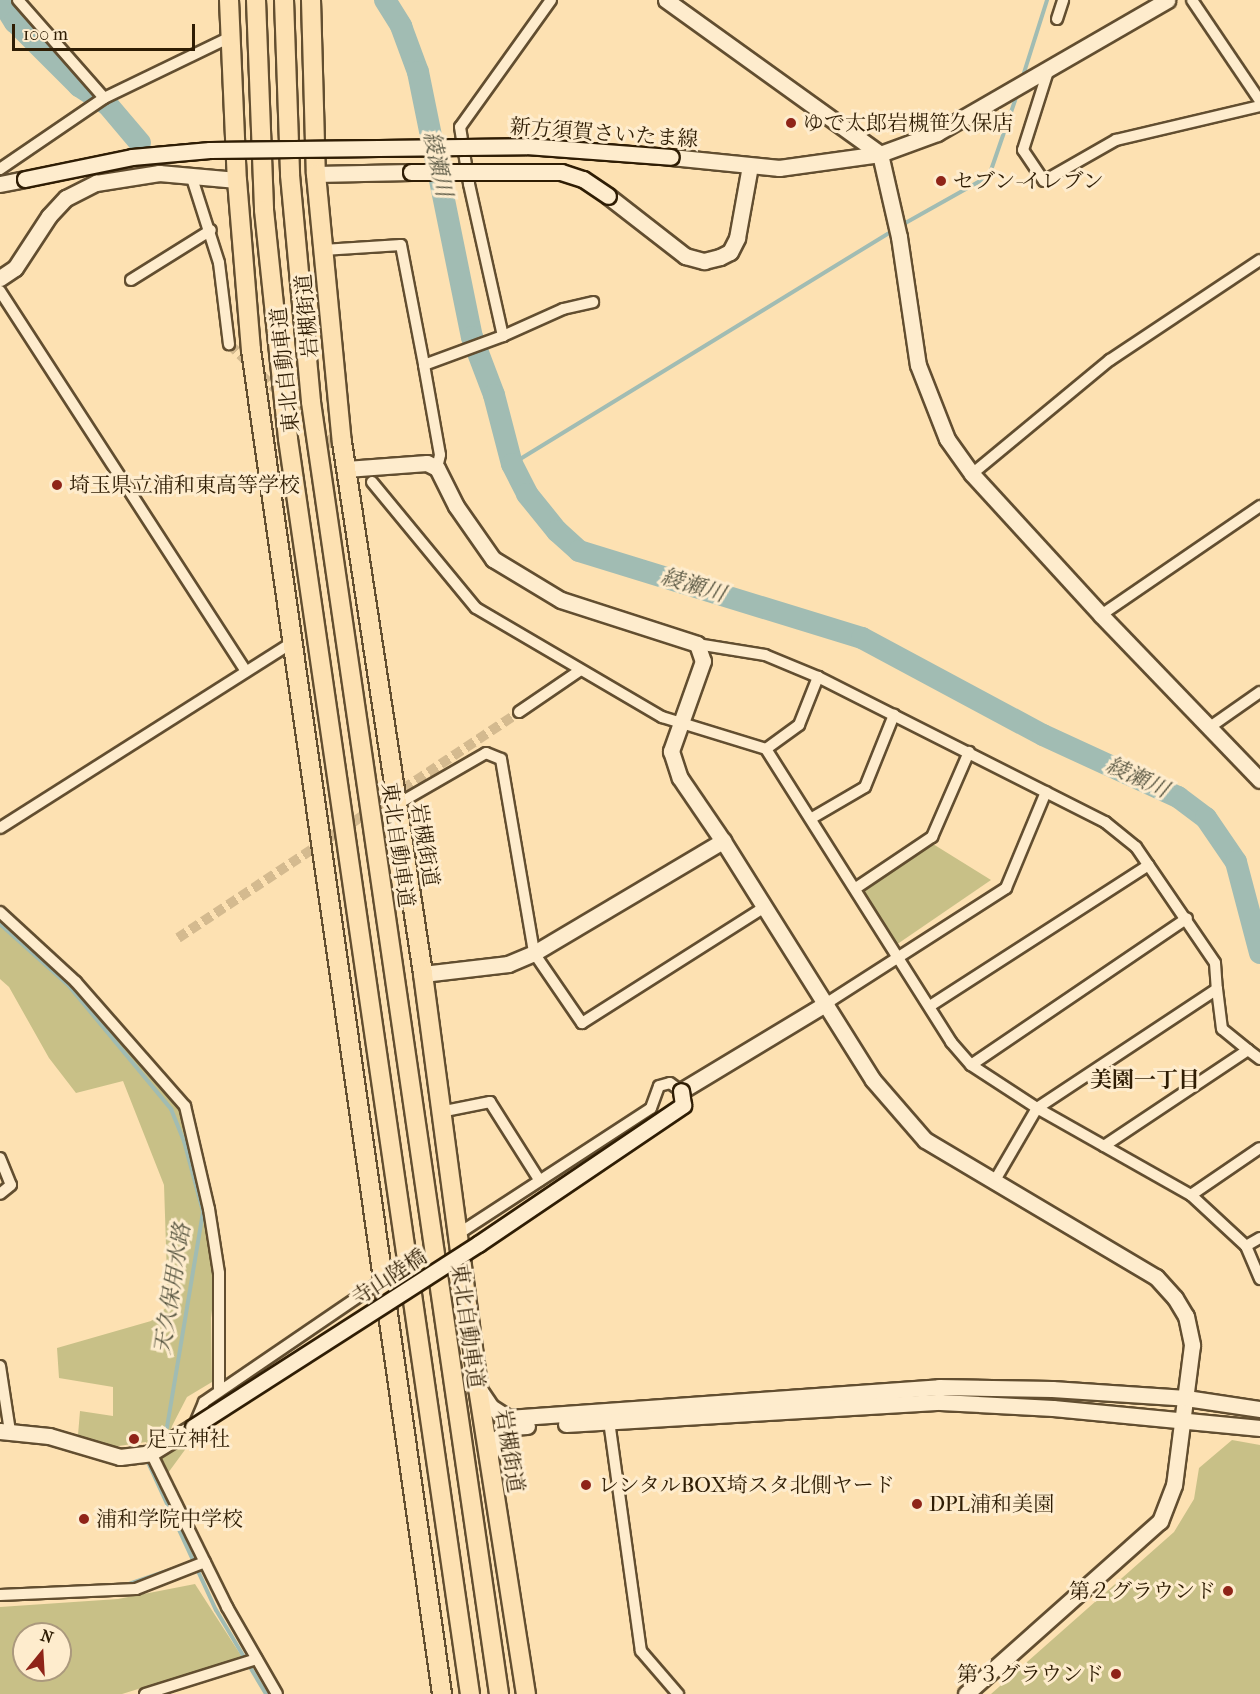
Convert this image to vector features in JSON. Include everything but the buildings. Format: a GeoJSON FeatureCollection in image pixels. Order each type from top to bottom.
{"type":"FeatureCollection","features":[{"type":"Feature","properties":{"kind":"highway","name":"東北自動車道"},"geometry":{"type":"LineString","coordinates":[[256,0],[264,210],[288,439],[470,1694]]}},
{"type":"Feature","properties":{"kind":"highway","name":"東北自動車道"},"geometry":{"type":"LineString","coordinates":[[284,0],[299,286],[314,425],[499,1694]]}},
{"type":"Feature","properties":{"kind":"highway","name":"岩槻街道"},"geometry":{"type":"LineString","coordinates":[[311,0],[316,174],[346,469],[423,974],[488,1459],[526,1694]]}},
{"type":"Feature","properties":{"kind":"highway"},"geometry":{"type":"LineString","coordinates":[[230,8],[237,180],[251,350],[290,644],[442,1694]]}},
{"type":"Feature","properties":{"kind":"street"},"geometry":{"type":"LineString","coordinates":[[18,0],[104,98]]}},
{"type":"Feature","properties":{"kind":"street"},"geometry":{"type":"LineString","coordinates":[[503,336],[468,184],[460,127],[551,0]]}},
{"type":"Feature","properties":{"kind":"street"},"geometry":{"type":"LineString","coordinates":[[666,0],[880,154],[899,237],[918,365],[947,439],[972,474],[1101,615],[1260,780]]}},
{"type":"Feature","properties":{"kind":"street"},"geometry":{"type":"LineString","coordinates":[[1057,19],[1063,0]]}},
{"type":"Feature","properties":{"kind":"street","name":"新方須賀さいたま線"},"geometry":{"type":"LineString","coordinates":[[0,184],[132,157],[210,150],[526,146],[671,157],[750,166],[811,166],[880,154],[937,133],[1167,0]]}},
{"type":"Feature","properties":{"kind":"street"},"geometry":{"type":"LineString","coordinates":[[1192,0],[1260,101]]}},
{"type":"Feature","properties":{"kind":"street"},"geometry":{"type":"LineString","coordinates":[[0,169],[104,98],[230,37]]}},
{"type":"Feature","properties":{"kind":"street"},"geometry":{"type":"LineString","coordinates":[[1049,68],[1023,150],[1044,181],[1116,140],[1260,106]]}},
{"type":"Feature","properties":{"kind":"street"},"geometry":{"type":"LineString","coordinates":[[316,174],[561,172],[582,179],[608,196],[686,256],[704,261],[729,252],[737,238],[750,166]]}},
{"type":"Feature","properties":{"kind":"street"},"geometry":{"type":"LineString","coordinates":[[0,279],[15,268],[49,216],[66,198],[96,183],[159,172],[237,180]]}},
{"type":"Feature","properties":{"kind":"street"},"geometry":{"type":"LineString","coordinates":[[192,175],[211,230],[219,263],[230,344]]}},
{"type":"Feature","properties":{"kind":"street"},"geometry":{"type":"LineString","coordinates":[[131,280],[211,230]]}},
{"type":"Feature","properties":{"kind":"street"},"geometry":{"type":"LineString","coordinates":[[323,250],[401,245],[440,455],[437,468]]}},
{"type":"Feature","properties":{"kind":"street"},"geometry":{"type":"LineString","coordinates":[[972,474],[1110,360],[1260,260]]}},
{"type":"Feature","properties":{"kind":"street"},"geometry":{"type":"LineString","coordinates":[[0,291],[245,670]]}},
{"type":"Feature","properties":{"kind":"street"},"geometry":{"type":"LineString","coordinates":[[424,365],[503,336],[563,309],[593,302]]}},
{"type":"Feature","properties":{"kind":"street"},"geometry":{"type":"LineString","coordinates":[[346,469],[427,463],[437,468],[456,506],[493,558],[561,600],[697,644],[765,655],[818,677],[1105,822],[1136,847],[1187,918],[1215,963],[1222,1029],[1260,1059]]}},
{"type":"Feature","properties":{"kind":"street"},"geometry":{"type":"LineString","coordinates":[[372,482],[476,608],[579,671],[683,725],[766,749],[812,818],[951,1042],[971,1065],[1037,1108],[1191,1195],[1246,1246],[1260,1279]]}},
{"type":"Feature","properties":{"kind":"street"},"geometry":{"type":"LineString","coordinates":[[1101,615],[1260,506]]}},
{"type":"Feature","properties":{"kind":"street"},"geometry":{"type":"LineString","coordinates":[[2,824],[245,670],[290,644]]}},
{"type":"Feature","properties":{"kind":"street"},"geometry":{"type":"LineString","coordinates":[[697,644],[703,661],[683,725],[671,751],[680,778],[827,1003],[873,1080],[926,1140],[1156,1277],[1175,1298],[1186,1316],[1192,1346],[1184,1419],[1174,1485],[1160,1521],[966,1694]]}},
{"type":"Feature","properties":{"kind":"street"},"geometry":{"type":"LineString","coordinates":[[519,712],[579,671]]}},
{"type":"Feature","properties":{"kind":"street"},"geometry":{"type":"LineString","coordinates":[[766,749],[799,725],[818,677]]}},
{"type":"Feature","properties":{"kind":"street"},"geometry":{"type":"LineString","coordinates":[[1210,727],[1260,692]]}},
{"type":"Feature","properties":{"kind":"street"},"geometry":{"type":"LineString","coordinates":[[812,818],[865,787],[894,715]]}},
{"type":"Feature","properties":{"kind":"street"},"geometry":{"type":"LineString","coordinates":[[856,888],[932,837],[969,752]]}},
{"type":"Feature","properties":{"kind":"street"},"geometry":{"type":"LineString","coordinates":[[396,805],[486,753],[501,759],[534,954],[582,1023],[763,908]]}},
{"type":"Feature","properties":{"kind":"street"},"geometry":{"type":"LineString","coordinates":[[458,1234],[651,1108],[659,1086],[670,1083],[681,1091],[827,1003],[1006,888],[1046,792]]}},
{"type":"Feature","properties":{"kind":"street"},"geometry":{"type":"LineString","coordinates":[[423,974],[508,963],[534,954],[723,841]]}},
{"type":"Feature","properties":{"kind":"street"},"geometry":{"type":"LineString","coordinates":[[930,1006],[1149,865]]}},
{"type":"Feature","properties":{"kind":"street"},"geometry":{"type":"LineString","coordinates":[[0,912],[76,981],[185,1106],[209,1209],[219,1273],[219,1391]]}},
{"type":"Feature","properties":{"kind":"street"},"geometry":{"type":"LineString","coordinates":[[971,1065],[1187,918]]}},
{"type":"Feature","properties":{"kind":"street"},"geometry":{"type":"LineString","coordinates":[[994,1182],[1037,1108],[1217,989]]}},
{"type":"Feature","properties":{"kind":"street"},"geometry":{"type":"LineString","coordinates":[[1104,1146],[1248,1050]]}},
{"type":"Feature","properties":{"kind":"street","name":"寺山陸橋"},"geometry":{"type":"LineString","coordinates":[[193,1427],[478,1244],[683,1105],[681,1091]]}},
{"type":"Feature","properties":{"kind":"street"},"geometry":{"type":"LineString","coordinates":[[440,1112],[490,1102],[540,1181]]}},
{"type":"Feature","properties":{"kind":"street"},"geometry":{"type":"LineString","coordinates":[[1191,1195],[1260,1148]]}},
{"type":"Feature","properties":{"kind":"street"},"geometry":{"type":"LineString","coordinates":[[0,1158],[11,1185],[0,1194]]}},
{"type":"Feature","properties":{"kind":"street"},"geometry":{"type":"LineString","coordinates":[[1246,1246],[1260,1238]]}},
{"type":"Feature","properties":{"kind":"street"},"geometry":{"type":"LineString","coordinates":[[0,1366],[5,1431],[49,1436],[120,1456],[152,1453],[193,1427],[204,1402],[383,1280]]}},
{"type":"Feature","properties":{"kind":"street"},"geometry":{"type":"LineString","coordinates":[[478,1388],[491,1407],[508,1418],[939,1387],[1052,1389],[1186,1398],[1260,1409]]}},
{"type":"Feature","properties":{"kind":"street"},"geometry":{"type":"LineString","coordinates":[[488,1459],[497,1439],[509,1427],[940,1402],[1184,1419],[1260,1428]]}},
{"type":"Feature","properties":{"kind":"street"},"geometry":{"type":"LineString","coordinates":[[609,1421],[641,1651],[678,1694]]}},
{"type":"Feature","properties":{"kind":"street"},"geometry":{"type":"LineString","coordinates":[[152,1453],[205,1562],[277,1694]]}},
{"type":"Feature","properties":{"kind":"street"},"geometry":{"type":"LineString","coordinates":[[0,1595],[136,1589],[205,1562]]}},
{"type":"Feature","properties":{"kind":"street"},"geometry":{"type":"LineString","coordinates":[[145,1694],[257,1659]]}},
{"type":"Feature","properties":{"kind":"shaded area"},"geometry":{"type":"Polygon","coordinates":[[[933,844],[991,880],[896,945],[864,890],[933,844]]]}},
{"type":"Feature","properties":{"kind":"shaded area"},"geometry":{"type":"Polygon","coordinates":[[[0,906],[116,1020],[169,1078],[215,1217],[220,1245],[211,1318],[212,1382],[187,1397],[172,1426],[170,1433],[187,1447],[168,1473],[146,1442],[105,1448],[78,1435],[80,1411],[113,1416],[113,1387],[59,1378],[57,1348],[151,1321],[168,1306],[164,1185],[123,1081],[76,1093],[49,1058],[9,987],[0,979],[0,906]]]}},
{"type":"Feature","properties":{"kind":"shaded area"},"geometry":{"type":"Polygon","coordinates":[[[1232,1440],[1260,1445],[1260,1694],[991,1694],[1174,1532],[1194,1499],[1199,1468],[1232,1440]]]}},
{"type":"Feature","properties":{"kind":"shaded area"},"geometry":{"type":"Polygon","coordinates":[[[195,1584],[242,1657],[122,1694],[0,1694],[0,1607],[118,1599],[195,1584]]]}},
{"type":"Feature","properties":{"kind":"waterway"},"geometry":{"type":"LineString","coordinates":[[1,0],[15,22],[79,86],[107,104],[140,143]]}},
{"type":"Feature","properties":{"kind":"waterway","name":"綾瀬川"},"geometry":{"type":"LineString","coordinates":[[385,0],[401,26],[418,72],[472,337],[494,395],[512,464],[527,494],[557,531],[579,551],[862,638],[1043,735],[1178,797],[1206,818],[1236,862],[1260,953]]}},
{"type":"Feature","properties":{"kind":"waterway"},"geometry":{"type":"LineString","coordinates":[[1022,79],[1047,0]]}},
{"type":"Feature","properties":{"kind":"waterway"},"geometry":{"type":"LineString","coordinates":[[900,226],[989,176],[1018,92]]}},
{"type":"Feature","properties":{"kind":"waterway"},"geometry":{"type":"LineString","coordinates":[[512,464],[894,230]]}},
{"type":"Feature","properties":{"kind":"waterway","name":"天久保用水路"},"geometry":{"type":"LineString","coordinates":[[0,924],[69,986],[171,1109],[184,1141],[203,1212],[167,1427],[157,1441]]}},
{"type":"Feature","properties":{"kind":"waterway","name":"天久保用水路"},"geometry":{"type":"LineString","coordinates":[[146,1458],[216,1610],[266,1694]]}},
{"type":"Feature","properties":{"kind":"waterway"},"geometry":{"type":"LineString","coordinates":[[126,1585],[184,1565]]}},
{"type":"Feature","properties":{"kind":"tunnel"},"geometry":{"type":"LineString","coordinates":[[229,344],[343,454]]}},
{"type":"Feature","properties":{"kind":"tunnel"},"geometry":{"type":"LineString","coordinates":[[178,938],[519,712]]}},
{"type":"Feature","properties":{"kind":"place","name":"ゆで太郎岩槻笹久保店"},"geometry":{"type":"Point","coordinates":[791,123]}},
{"type":"Feature","properties":{"kind":"place","name":"セブン-イレブン"},"geometry":{"type":"Point","coordinates":[941,181]}},
{"type":"Feature","properties":{"kind":"place","name":"埼玉県立浦和東高等学校"},"geometry":{"type":"Point","coordinates":[57,485]}},
{"type":"Feature","properties":{"kind":"place","name":"足立神社"},"geometry":{"type":"Point","coordinates":[134,1439]}},
{"type":"Feature","properties":{"kind":"place","name":"レンタルBOX埼スタ北側ヤード"},"geometry":{"type":"Point","coordinates":[586,1485]}},
{"type":"Feature","properties":{"kind":"place","name":"DPL浦和美園"},"geometry":{"type":"Point","coordinates":[917,1504]}},
{"type":"Feature","properties":{"kind":"place","name":"浦和学院中学校"},"geometry":{"type":"Point","coordinates":[84,1519]}},
{"type":"Feature","properties":{"kind":"place","name":"第２グラウンド"},"geometry":{"type":"Point","coordinates":[1228,1591]}},
{"type":"Feature","properties":{"kind":"place","name":"第３グラウンド"},"geometry":{"type":"Point","coordinates":[1116,1674]}},
{"type":"Feature","properties":{"kind":"district","name":"美園一丁目"},"geometry":{"type":"Point","coordinates":[1145,1081]}}]}
